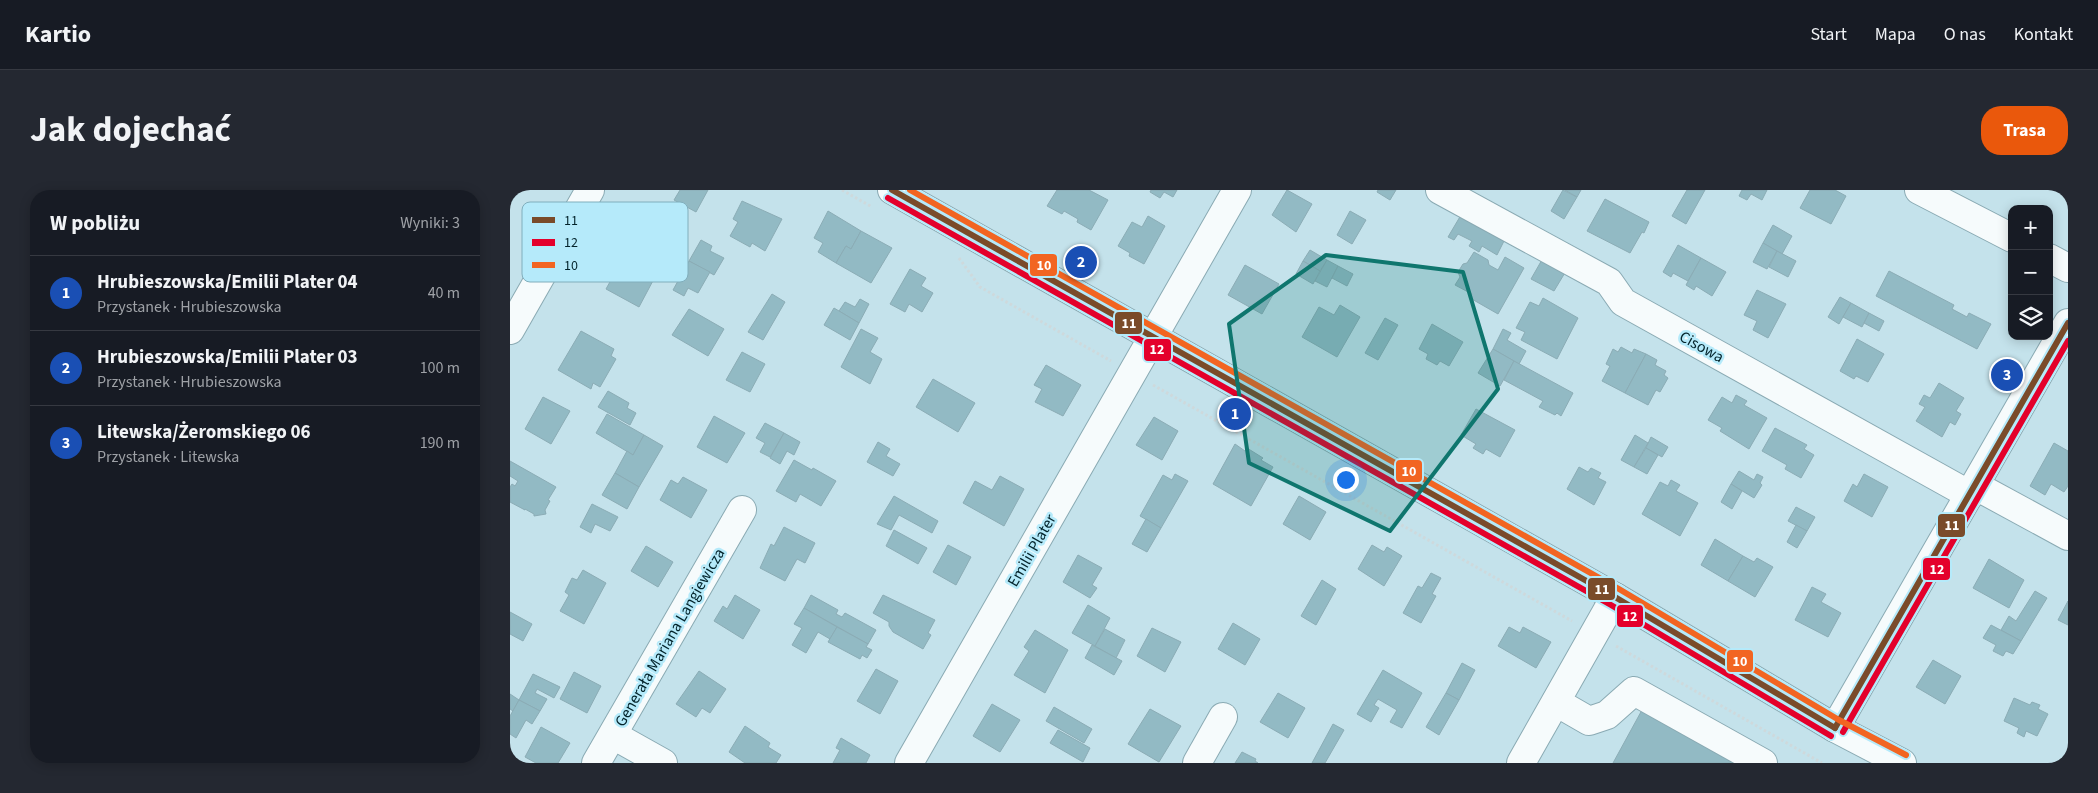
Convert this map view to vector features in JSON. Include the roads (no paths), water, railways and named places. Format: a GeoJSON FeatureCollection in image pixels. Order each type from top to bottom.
{"type":"FeatureCollection","features":[{"type":"Feature","properties":{"kind":"street"},"geometry":{"type":"LineString","coordinates":[[583,202],[590,190]]}},
{"type":"Feature","properties":{"kind":"street"},"geometry":{"type":"LineString","coordinates":[[892,190],[1614,597],[1835,728],[1902,763]]}},
{"type":"Feature","properties":{"kind":"street","name":"Emilii Plater"},"geometry":{"type":"LineString","coordinates":[[909,763],[1237,190]]}},
{"type":"Feature","properties":{"kind":"street","name":"Cisowa"},"geometry":{"type":"LineString","coordinates":[[1440,190],[1609,282],[1623,302],[1973,490],[2068,536]]}},
{"type":"Feature","properties":{"kind":"street"},"geometry":{"type":"LineString","coordinates":[[1918,190],[2008,236]]}},
{"type":"Feature","properties":{"kind":"street"},"geometry":{"type":"LineString","coordinates":[[2053,260],[2068,268]]}},
{"type":"Feature","properties":{"kind":"street"},"geometry":{"type":"LineString","coordinates":[[510,330],[537,282]]}},
{"type":"Feature","properties":{"kind":"street"},"geometry":{"type":"LineString","coordinates":[[1835,728],[2068,323]]}},
{"type":"Feature","properties":{"kind":"street","name":"Generała Mariana Langiewicza"},"geometry":{"type":"LineString","coordinates":[[596,763],[742,510]]}},
{"type":"Feature","properties":{"kind":"street"},"geometry":{"type":"LineString","coordinates":[[1522,763],[1614,597]]}},
{"type":"Feature","properties":{"kind":"street"},"geometry":{"type":"LineString","coordinates":[[1556,702],[1589,721],[1607,715],[1634,691],[1763,763]]}},
{"type":"Feature","properties":{"kind":"street"},"geometry":{"type":"LineString","coordinates":[[1197,763],[1223,717]]}},
{"type":"Feature","properties":{"kind":"street"},"geometry":{"type":"LineString","coordinates":[[612,735],[663,763]]}},
{"type":"Feature","properties":{"kind":"place","name":"Hrubieszowska/Emilii Plater 03"},"geometry":{"type":"Point","coordinates":[1081,262]}},
{"type":"Feature","properties":{"kind":"place","name":"Litewska/Żeromskiego 06"},"geometry":{"type":"Point","coordinates":[2007,375]}},
{"type":"Feature","properties":{"kind":"place","name":"Hrubieszowska/Emilii Plater 04"},"geometry":{"type":"Point","coordinates":[1235,414]}}]}
